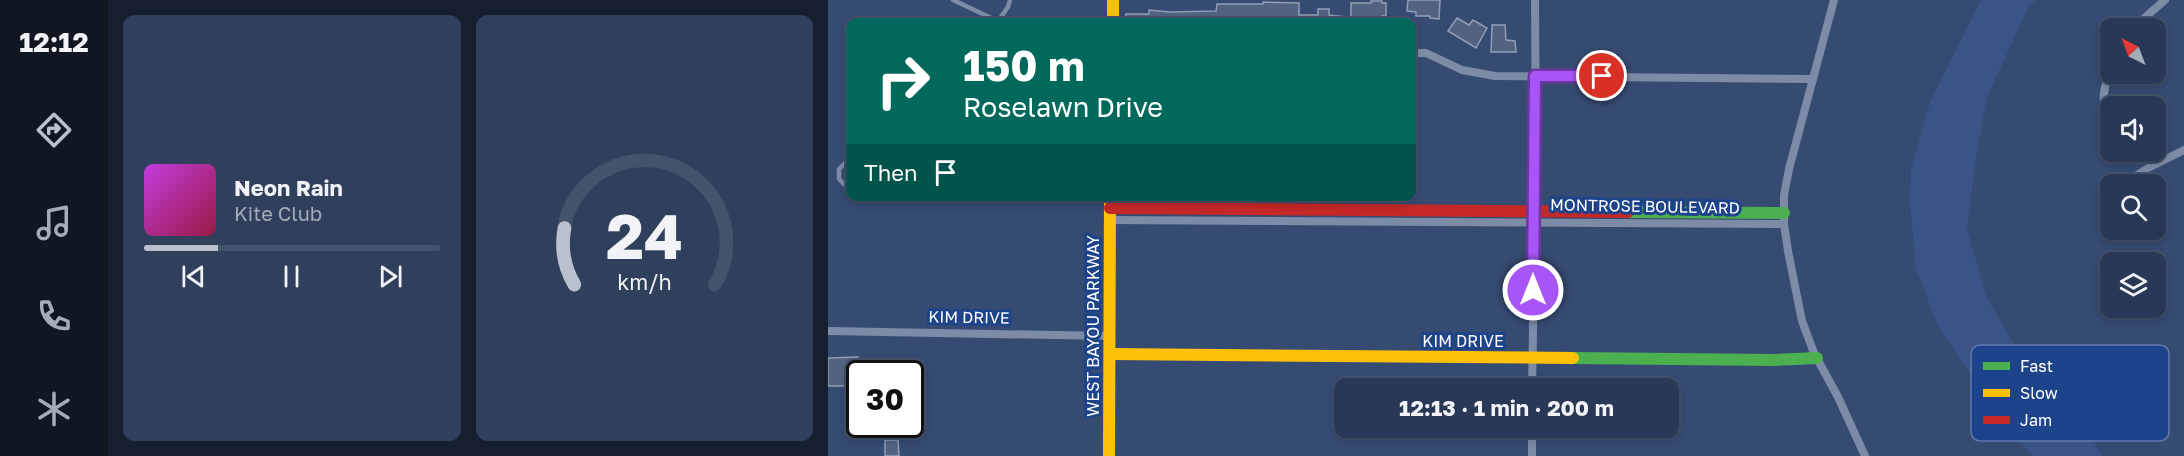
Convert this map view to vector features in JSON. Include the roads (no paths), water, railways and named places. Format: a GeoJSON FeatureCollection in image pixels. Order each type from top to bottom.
{"type":"FeatureCollection","features":[{"type":"Feature","properties":{"kind":"street"},"geometry":{"type":"LineString","coordinates":[[1113,0],[1113,18]]}},
{"type":"Feature","properties":{"kind":"street"},"geometry":{"type":"LineString","coordinates":[[1532,378],[1535,0]]}},
{"type":"Feature","properties":{"kind":"street"},"geometry":{"type":"LineString","coordinates":[[1834,0],[1789,169],[1784,195],[1784,218],[1802,321],[1807,337],[1866,456]]}},
{"type":"Feature","properties":{"kind":"street"},"geometry":{"type":"LineString","coordinates":[[2144,18],[2165,0]]}},
{"type":"Feature","properties":{"kind":"street"},"geometry":{"type":"LineString","coordinates":[[1416,53],[1426,53],[1476,74],[1504,77],[1813,79]]}},
{"type":"Feature","properties":{"kind":"street"},"geometry":{"type":"LineString","coordinates":[[2139,174],[2184,150]]}},
{"type":"Feature","properties":{"kind":"street","name":"MONTROSE BOULEVARD"},"geometry":{"type":"LineString","coordinates":[[1110,208],[1534,217],[1784,218]]}},
{"type":"Feature","properties":{"kind":"street","name":"WEST BAYOU PARKWAY"},"geometry":{"type":"LineString","coordinates":[[1109,456],[1110,208]]}},
{"type":"Feature","properties":{"kind":"street","name":"KIM DRIVE"},"geometry":{"type":"LineString","coordinates":[[828,331],[1109,336]]}},
{"type":"Feature","properties":{"kind":"street","name":"KIM DRIVE"},"geometry":{"type":"LineString","coordinates":[[1110,354],[1817,358]]}},
{"type":"Feature","properties":{"kind":"street"},"geometry":{"type":"LineString","coordinates":[[1532,438],[1532,456]]}},
{"type":"Feature","properties":{"kind":"lane"},"geometry":{"type":"LineString","coordinates":[[953,0],[987,18]]}},
{"type":"Feature","properties":{"kind":"lane"},"geometry":{"type":"LineString","coordinates":[[1001,18],[1010,0]]}},
{"type":"Feature","properties":{"kind":"lane"},"geometry":{"type":"LineString","coordinates":[[846,162],[839,169],[839,179],[846,187]]}},
{"type":"Feature","properties":{"kind":"water"},"geometry":{"type":"Polygon","coordinates":[[[1981,0],[2035,0],[2027,11],[1987,97],[1975,163],[1967,228],[1986,296],[2014,345],[1971,345],[1971,374],[1938,326],[1916,268],[1910,204],[1911,170],[1930,102],[1981,0]]]}},
{"type":"Feature","properties":{"kind":"water"},"geometry":{"type":"Polygon","coordinates":[[[2020,441],[2093,441],[2102,456],[2033,456],[2020,441]]]}}]}
